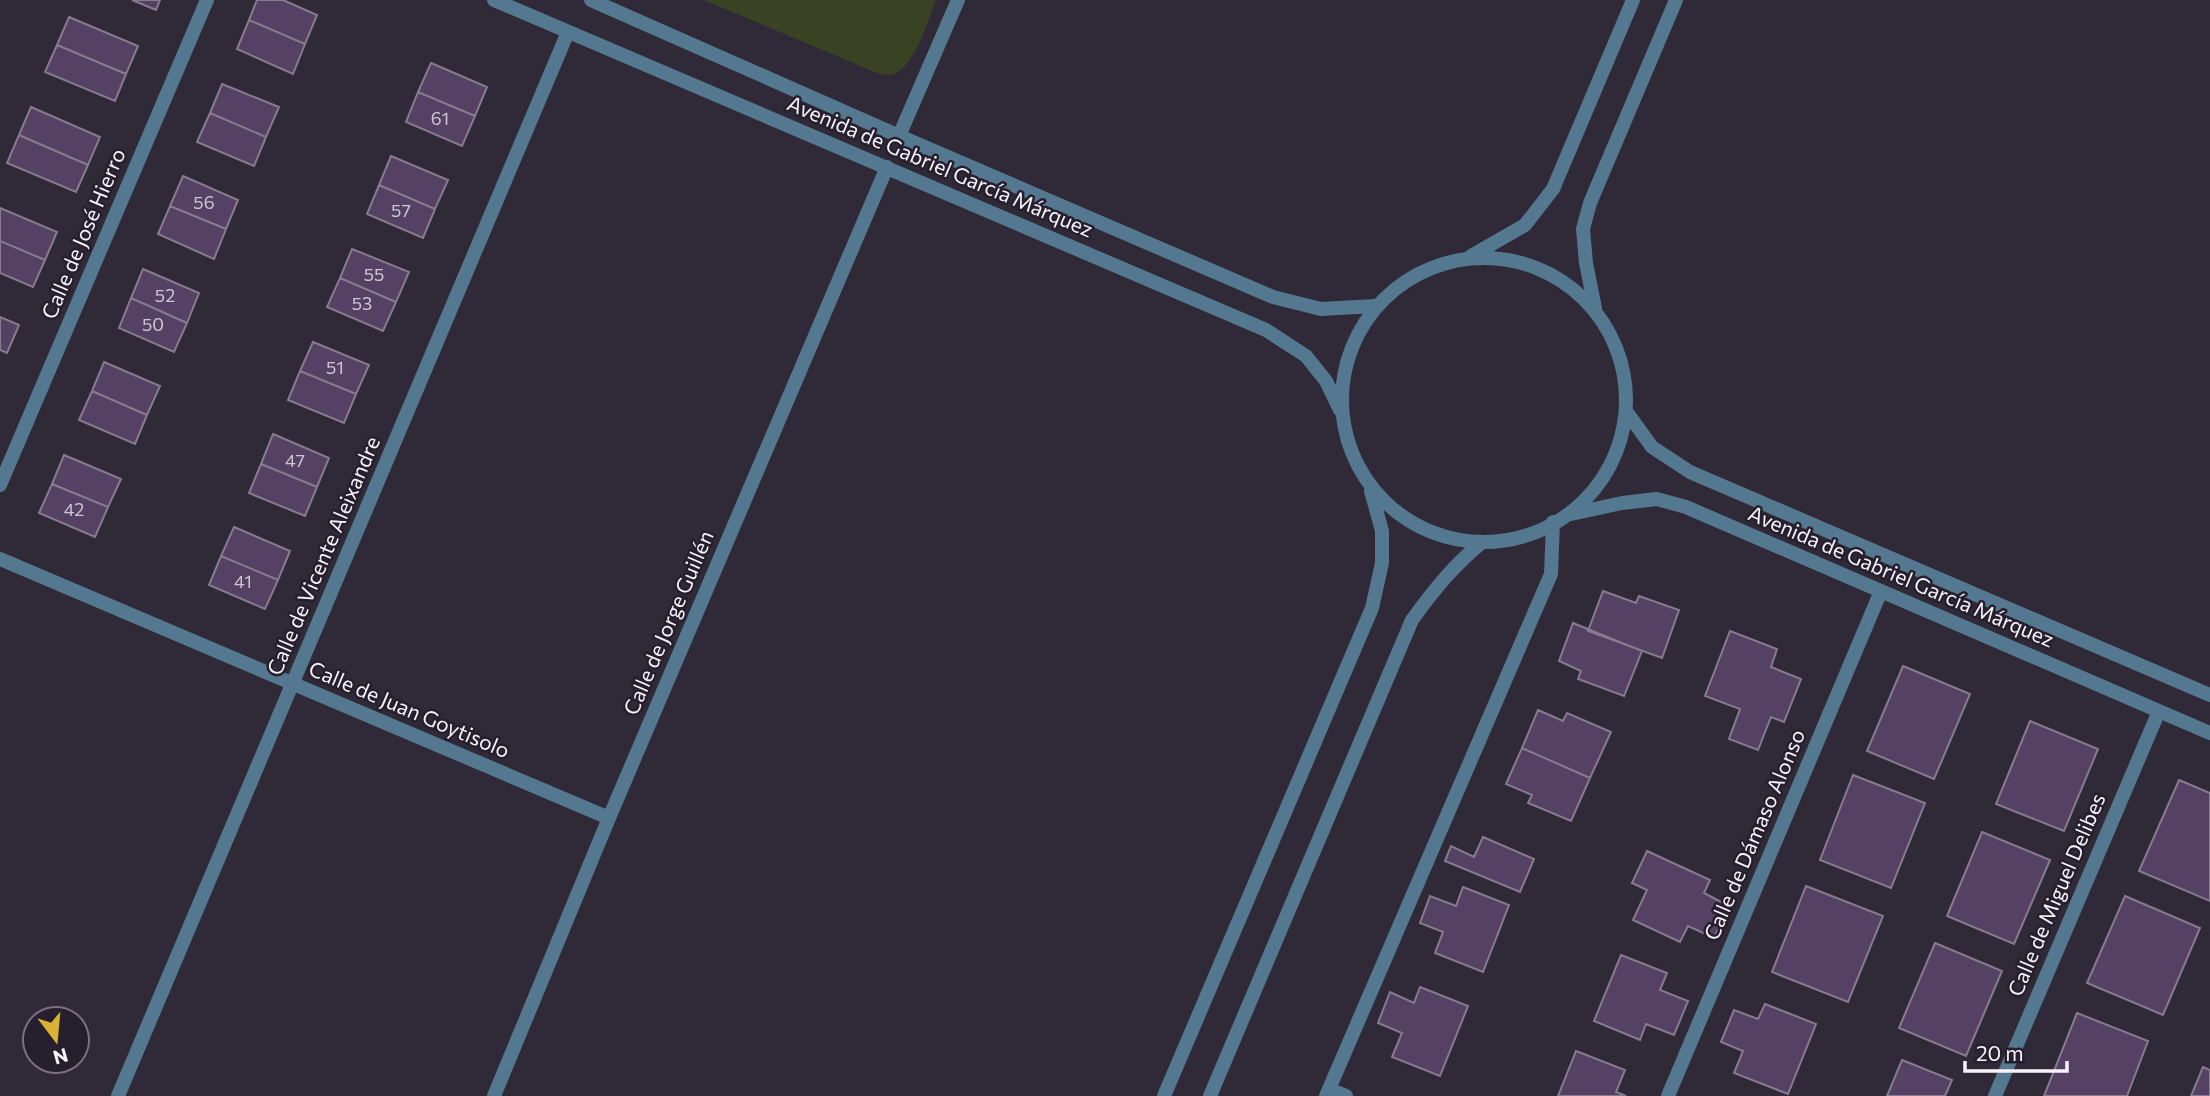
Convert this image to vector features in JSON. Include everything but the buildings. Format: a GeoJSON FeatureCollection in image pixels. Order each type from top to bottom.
{"type":"FeatureCollection","features":[{"type":"Feature","properties":{"kind":"street","name":"Calle de José Hierro"},"geometry":{"type":"LineString","coordinates":[[0,485],[206,0]]}},
{"type":"Feature","properties":{"kind":"street","name":"Avenida de Gabriel García Márquez"},"geometry":{"type":"LineString","coordinates":[[494,0],[1266,330],[1306,356],[1326,381],[1340,410]]}},
{"type":"Feature","properties":{"kind":"street","name":"Avenida de Gabriel García Márquez"},"geometry":{"type":"LineString","coordinates":[[591,0],[1273,297],[1321,309],[1375,306]]}},
{"type":"Feature","properties":{"kind":"street"},"geometry":{"type":"LineString","coordinates":[[899,136],[958,0]]}},
{"type":"Feature","properties":{"kind":"street"},"geometry":{"type":"LineString","coordinates":[[1470,257],[1524,262],[1554,274],[1595,308],[1614,339],[1627,384],[1625,426],[1601,483],[1569,515],[1514,540],[1481,544],[1434,534],[1391,510],[1370,486],[1352,458],[1340,410],[1347,355],[1375,306],[1422,270],[1470,257],[1525,225],[1553,189],[1633,0]]}},
{"type":"Feature","properties":{"kind":"street"},"geometry":{"type":"LineString","coordinates":[[1595,308],[1586,263],[1583,229],[1590,203],[1676,0]]}},
{"type":"Feature","properties":{"kind":"street","name":"Calle de Vicente Aleixandre"},"geometry":{"type":"LineString","coordinates":[[118,1096],[568,32]]}},
{"type":"Feature","properties":{"kind":"street","name":"Calle de Jorge Guillén"},"geometry":{"type":"LineString","coordinates":[[494,1096],[609,818],[887,167]]}},
{"type":"Feature","properties":{"kind":"street","name":"Avenida de Gabriel García Márquez"},"geometry":{"type":"LineString","coordinates":[[1626,411],[1652,447],[1690,472],[2210,695]]}},
{"type":"Feature","properties":{"kind":"street"},"geometry":{"type":"LineString","coordinates":[[1164,1096],[1372,608],[1382,563],[1382,531],[1370,486]]}},
{"type":"Feature","properties":{"kind":"street","name":"Avenida de Gabriel García Márquez"},"geometry":{"type":"LineString","coordinates":[[1569,515],[1622,503],[1657,499],[1686,507],[2210,733]]}},
{"type":"Feature","properties":{"kind":"street"},"geometry":{"type":"LineString","coordinates":[[1346,1096],[1328,1093],[1551,574],[1553,522]]}},
{"type":"Feature","properties":{"kind":"street"},"geometry":{"type":"LineString","coordinates":[[1210,1096],[1412,620],[1440,581],[1481,544]]}},
{"type":"Feature","properties":{"kind":"street","name":"Calle de Juan Goytisolo"},"geometry":{"type":"LineString","coordinates":[[0,559],[609,818]]}},
{"type":"Feature","properties":{"kind":"street","name":"Calle de Dámaso Alonso"},"geometry":{"type":"LineString","coordinates":[[1668,1096],[1881,591]]}},
{"type":"Feature","properties":{"kind":"street","name":"Calle de Miguel Delibes"},"geometry":{"type":"LineString","coordinates":[[1995,1096],[2159,711]]}},
{"type":"Feature","properties":{"kind":"green space"},"geometry":{"type":"Polygon","coordinates":[[[704,0],[936,0],[925,30],[908,62],[902,69],[890,75],[877,73],[704,0]]]}}]}
